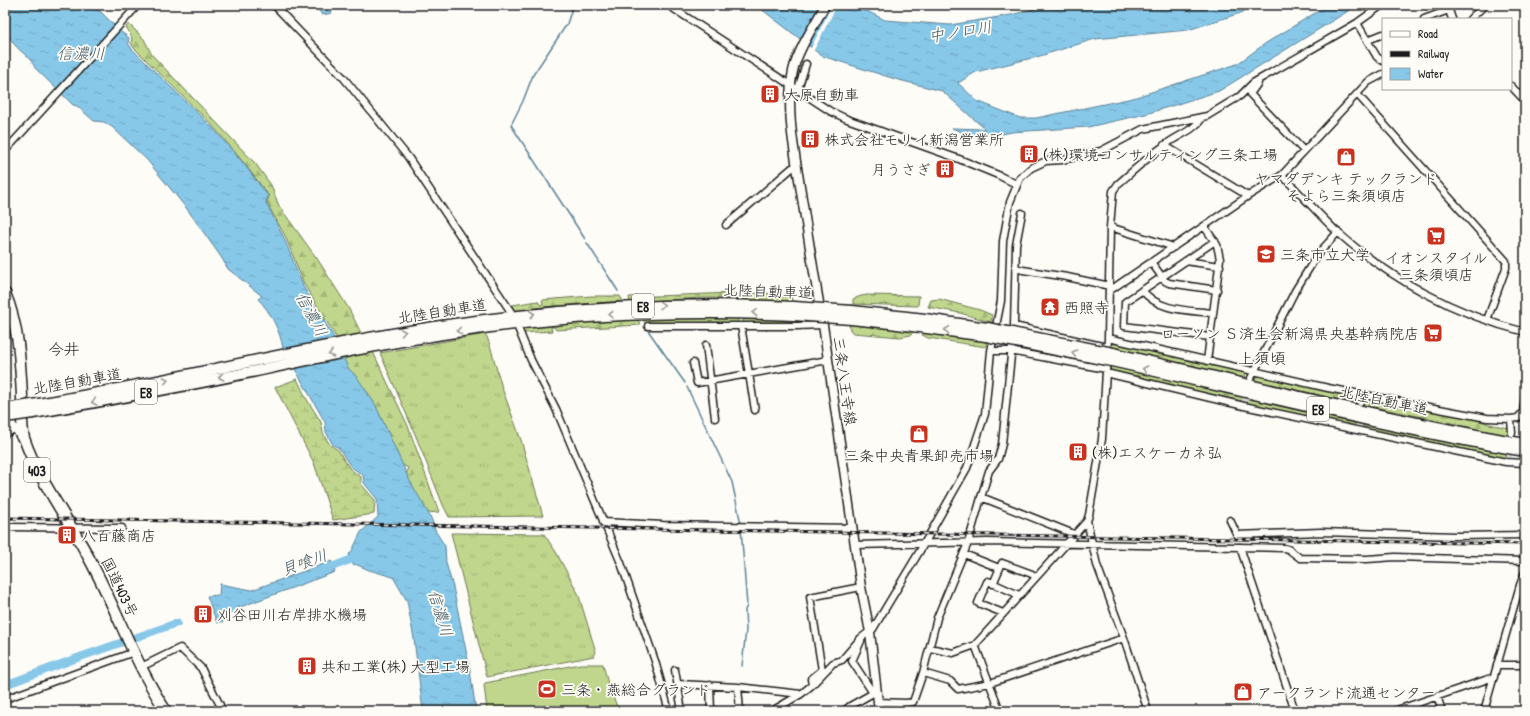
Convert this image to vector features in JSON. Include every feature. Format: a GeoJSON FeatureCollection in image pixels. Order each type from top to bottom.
{"type":"FeatureCollection","features":[{"type":"Feature","properties":{"kind":"highway","name":"国道403号"},"geometry":{"type":"LineString","coordinates":[[5,292],[17,328],[24,438],[36,468],[108,592],[141,667],[166,711]]}},
{"type":"Feature","properties":{"kind":"highway","name":"北陸自動車道"},"geometry":{"type":"LineString","coordinates":[[5,417],[32,409],[257,365],[378,345],[565,310],[663,305],[752,305],[794,311],[933,320],[1333,413],[1525,451]]}},
{"type":"Feature","properties":{"kind":"highway","name":"北陸自動車道"},"geometry":{"type":"LineString","coordinates":[[1109,361],[1336,405],[1525,444]]}},
{"type":"Feature","properties":{"kind":"highway","name":"北陸自動車道"},"geometry":{"type":"LineString","coordinates":[[5,409],[32,409]]}},
{"type":"Feature","properties":{"kind":"main road","name":"三条八王寺線"},"geometry":{"type":"LineString","coordinates":[[825,5],[799,55],[794,70],[795,87],[792,121],[797,167],[823,325],[861,588],[870,632],[875,692],[879,711]]}},
{"type":"Feature","properties":{"kind":"street"},"geometry":{"type":"LineString","coordinates":[[5,151],[138,5]]}},
{"type":"Feature","properties":{"kind":"street"},"geometry":{"type":"LineString","coordinates":[[274,5],[343,76],[408,157],[511,312]]}},
{"type":"Feature","properties":{"kind":"street"},"geometry":{"type":"LineString","coordinates":[[668,5],[830,111],[847,119],[959,159],[1016,184]]}},
{"type":"Feature","properties":{"kind":"street"},"geometry":{"type":"LineString","coordinates":[[772,711],[801,694],[833,663],[842,660],[861,638],[870,632],[924,544],[967,468],[985,414],[991,351],[1001,301],[1003,241],[1010,202],[1016,184],[1020,178],[1032,168],[1046,161],[1062,160],[1101,151],[1143,129],[1203,117],[1240,96],[1254,83],[1357,23],[1382,5]]}},
{"type":"Feature","properties":{"kind":"street"},"geometry":{"type":"LineString","coordinates":[[1471,18],[1484,5]]}},
{"type":"Feature","properties":{"kind":"street"},"geometry":{"type":"LineString","coordinates":[[1427,18],[1449,10],[1452,18]]}},
{"type":"Feature","properties":{"kind":"street"},"geometry":{"type":"LineString","coordinates":[[1357,23],[1377,57],[1382,60]]}},
{"type":"Feature","properties":{"kind":"street"},"geometry":{"type":"LineString","coordinates":[[1368,40],[1382,34]]}},
{"type":"Feature","properties":{"kind":"street"},"geometry":{"type":"LineString","coordinates":[[795,87],[806,64]]}},
{"type":"Feature","properties":{"kind":"street"},"geometry":{"type":"LineString","coordinates":[[1016,268],[1067,277],[1109,288],[1174,247],[1248,196],[1282,175],[1368,82],[1382,75]]}},
{"type":"Feature","properties":{"kind":"street"},"geometry":{"type":"LineString","coordinates":[[1260,80],[1250,94],[1304,151]]}},
{"type":"Feature","properties":{"kind":"street"},"geometry":{"type":"LineString","coordinates":[[1512,87],[1525,101]]}},
{"type":"Feature","properties":{"kind":"street"},"geometry":{"type":"LineString","coordinates":[[1357,94],[1506,261],[1506,268],[1487,320]]}},
{"type":"Feature","properties":{"kind":"street"},"geometry":{"type":"LineString","coordinates":[[930,648],[953,653],[975,645],[1087,521],[1091,508],[1102,439],[1109,361],[1110,226],[1113,191],[1118,184],[1164,145],[1190,131],[1203,117]]}},
{"type":"Feature","properties":{"kind":"street"},"geometry":{"type":"LineString","coordinates":[[1164,145],[1248,196]]}},
{"type":"Feature","properties":{"kind":"street"},"geometry":{"type":"LineString","coordinates":[[726,225],[792,168],[797,167]]}},
{"type":"Feature","properties":{"kind":"street"},"geometry":{"type":"LineString","coordinates":[[1282,175],[1338,232],[1374,260],[1411,284],[1458,308],[1487,320],[1525,332]]}},
{"type":"Feature","properties":{"kind":"street"},"geometry":{"type":"LineString","coordinates":[[878,702],[913,702],[923,673],[937,618],[968,543],[989,471],[998,459],[1002,444],[1009,379],[1010,351],[1014,326],[1016,245],[1022,213]]}},
{"type":"Feature","properties":{"kind":"street"},"geometry":{"type":"LineString","coordinates":[[1110,226],[1174,247]]}},
{"type":"Feature","properties":{"kind":"street"},"geometry":{"type":"LineString","coordinates":[[1204,226],[1215,241],[1219,250],[1220,259],[1207,361]]}},
{"type":"Feature","properties":{"kind":"street"},"geometry":{"type":"LineString","coordinates":[[1250,378],[1294,291],[1318,254],[1338,232]]}},
{"type":"Feature","properties":{"kind":"street"},"geometry":{"type":"LineString","coordinates":[[1210,337],[1124,326],[1125,302],[1215,241]]}},
{"type":"Feature","properties":{"kind":"street"},"geometry":{"type":"LineString","coordinates":[[1185,261],[1220,266]]}},
{"type":"Feature","properties":{"kind":"street"},"geometry":{"type":"LineString","coordinates":[[1151,262],[1162,277],[1169,283],[1216,290]]}},
{"type":"Feature","properties":{"kind":"street"},"geometry":{"type":"LineString","coordinates":[[1142,290],[1147,296],[1159,304],[1172,308],[1213,313]]}},
{"type":"Feature","properties":{"kind":"street"},"geometry":{"type":"LineString","coordinates":[[648,326],[823,325]]}},
{"type":"Feature","properties":{"kind":"street"},"geometry":{"type":"LineString","coordinates":[[741,326],[755,410]]}},
{"type":"Feature","properties":{"kind":"street"},"geometry":{"type":"LineString","coordinates":[[1014,326],[1109,361],[1244,405],[1355,430],[1525,463]]}},
{"type":"Feature","properties":{"kind":"street"},"geometry":{"type":"LineString","coordinates":[[518,328],[531,360],[556,409],[621,563],[655,661],[669,711]]}},
{"type":"Feature","properties":{"kind":"street"},"geometry":{"type":"LineString","coordinates":[[1108,338],[1328,388],[1487,418],[1523,418],[1525,396]]}},
{"type":"Feature","properties":{"kind":"street"},"geometry":{"type":"LineString","coordinates":[[706,345],[715,418]]}},
{"type":"Feature","properties":{"kind":"street"},"geometry":{"type":"LineString","coordinates":[[991,351],[1010,351],[1109,361]]}},
{"type":"Feature","properties":{"kind":"street"},"geometry":{"type":"LineString","coordinates":[[693,363],[697,383],[828,360]]}},
{"type":"Feature","properties":{"kind":"street"},"geometry":{"type":"LineString","coordinates":[[1360,402],[1361,394]]}},
{"type":"Feature","properties":{"kind":"street"},"geometry":{"type":"LineString","coordinates":[[5,409],[20,438],[24,438]]}},
{"type":"Feature","properties":{"kind":"street"},"geometry":{"type":"LineString","coordinates":[[1511,419],[1512,432]]}},
{"type":"Feature","properties":{"kind":"street"},"geometry":{"type":"LineString","coordinates":[[1355,430],[1358,424]]}},
{"type":"Feature","properties":{"kind":"street"},"geometry":{"type":"LineString","coordinates":[[5,434],[16,428]]}},
{"type":"Feature","properties":{"kind":"street"},"geometry":{"type":"LineString","coordinates":[[981,497],[1074,534]]}},
{"type":"Feature","properties":{"kind":"street"},"geometry":{"type":"LineString","coordinates":[[1230,520],[1238,535],[1321,532],[1456,536],[1525,535]]}},
{"type":"Feature","properties":{"kind":"street"},"geometry":{"type":"LineString","coordinates":[[1087,521],[1097,565],[1124,638],[1148,711]]}},
{"type":"Feature","properties":{"kind":"street"},"geometry":{"type":"LineString","coordinates":[[603,522],[663,525],[852,528]]}},
{"type":"Feature","properties":{"kind":"street"},"geometry":{"type":"LineString","coordinates":[[5,527],[71,526],[122,528]]}},
{"type":"Feature","properties":{"kind":"street"},"geometry":{"type":"LineString","coordinates":[[855,545],[968,543],[1284,548],[1288,549],[1300,558],[1367,559],[1403,557],[1525,561]]}},
{"type":"Feature","properties":{"kind":"street"},"geometry":{"type":"LineString","coordinates":[[1240,547],[1295,711]]}},
{"type":"Feature","properties":{"kind":"street"},"geometry":{"type":"LineString","coordinates":[[964,554],[999,568]]}},
{"type":"Feature","properties":{"kind":"street"},"geometry":{"type":"LineString","coordinates":[[993,584],[1001,564],[1004,563],[1032,574],[1035,577]]}},
{"type":"Feature","properties":{"kind":"street"},"geometry":{"type":"LineString","coordinates":[[1484,711],[1525,574]]}},
{"type":"Feature","properties":{"kind":"street"},"geometry":{"type":"LineString","coordinates":[[1003,613],[978,603],[987,582],[988,581],[1019,595]]}},
{"type":"Feature","properties":{"kind":"street"},"geometry":{"type":"LineString","coordinates":[[812,685],[811,679],[822,670],[810,597],[861,588]]}},
{"type":"Feature","properties":{"kind":"street"},"geometry":{"type":"LineString","coordinates":[[844,711],[875,692],[852,661],[862,641],[861,638]]}},
{"type":"Feature","properties":{"kind":"street"},"geometry":{"type":"LineString","coordinates":[[923,673],[950,681],[958,689],[966,689],[990,683],[1124,638]]}},
{"type":"Feature","properties":{"kind":"street"},"geometry":{"type":"LineString","coordinates":[[975,645],[1000,711]]}},
{"type":"Feature","properties":{"kind":"street"},"geometry":{"type":"LineString","coordinates":[[141,667],[180,648],[201,668],[223,711]]}},
{"type":"Feature","properties":{"kind":"street"},"geometry":{"type":"LineString","coordinates":[[5,700],[134,651]]}},
{"type":"Feature","properties":{"kind":"street"},"geometry":{"type":"LineString","coordinates":[[1498,665],[1525,665]]}},
{"type":"Feature","properties":{"kind":"street"},"geometry":{"type":"LineString","coordinates":[[675,670],[679,684],[682,711]]}},
{"type":"Feature","properties":{"kind":"street"},"geometry":{"type":"LineString","coordinates":[[1394,711],[1494,677]]}},
{"type":"Feature","properties":{"kind":"street"},"geometry":{"type":"LineString","coordinates":[[679,684],[738,687],[801,694]]}},
{"type":"Feature","properties":{"kind":"street"},"geometry":{"type":"LineString","coordinates":[[710,685],[711,711]]}},
{"type":"Feature","properties":{"kind":"street"},"geometry":{"type":"LineString","coordinates":[[738,687],[740,711]]}},
{"type":"Feature","properties":{"kind":"street"},"geometry":{"type":"LineString","coordinates":[[1437,696],[1442,711]]}},
{"type":"Feature","properties":{"kind":"street"},"geometry":{"type":"LineString","coordinates":[[906,703],[907,711]]}},
{"type":"Feature","properties":{"kind":"green space"},"geometry":{"type":"Polygon","coordinates":[[[129,24],[144,39],[152,55],[255,163],[271,185],[279,206],[318,260],[349,309],[363,337],[339,342],[304,284],[286,238],[267,203],[269,196],[212,125],[134,48],[131,43],[132,38],[126,27],[129,24]]]}},
{"type":"Feature","properties":{"kind":"green space"},"geometry":{"type":"Polygon","coordinates":[[[735,293],[736,298],[701,298],[630,302],[629,297],[735,293]]]}},
{"type":"Feature","properties":{"kind":"green space"},"geometry":{"type":"Polygon","coordinates":[[[742,293],[791,294],[792,302],[738,299],[742,293]]]}},
{"type":"Feature","properties":{"kind":"green space"},"geometry":{"type":"Polygon","coordinates":[[[867,295],[919,296],[918,306],[853,304],[853,299],[867,295]]]}},
{"type":"Feature","properties":{"kind":"green space"},"geometry":{"type":"Polygon","coordinates":[[[591,296],[620,296],[623,301],[543,307],[513,312],[510,307],[512,305],[538,301],[540,305],[543,304],[542,300],[591,296]]]}},
{"type":"Feature","properties":{"kind":"green space"},"geometry":{"type":"Polygon","coordinates":[[[939,299],[980,310],[992,315],[991,322],[960,313],[928,307],[931,300],[939,299]]]}},
{"type":"Feature","properties":{"kind":"green space"},"geometry":{"type":"Polygon","coordinates":[[[744,316],[817,319],[818,322],[743,323],[744,316]]]}},
{"type":"Feature","properties":{"kind":"green space"},"geometry":{"type":"Polygon","coordinates":[[[641,317],[738,317],[738,323],[646,324],[641,317]]]}},
{"type":"Feature","properties":{"kind":"green space"},"geometry":{"type":"Polygon","coordinates":[[[638,319],[640,325],[556,330],[554,327],[551,327],[552,331],[524,333],[522,327],[638,319]]]}},
{"type":"Feature","properties":{"kind":"green space"},"geometry":{"type":"Polygon","coordinates":[[[849,321],[914,329],[911,335],[900,337],[853,333],[850,330],[849,321]]]}},
{"type":"Feature","properties":{"kind":"green space"},"geometry":{"type":"Polygon","coordinates":[[[923,331],[987,340],[986,347],[928,338],[922,335],[923,331]]]}},
{"type":"Feature","properties":{"kind":"green space"},"geometry":{"type":"Polygon","coordinates":[[[485,334],[490,345],[502,388],[521,440],[543,516],[449,517],[380,353],[485,334]]]}},
{"type":"Feature","properties":{"kind":"green space"},"geometry":{"type":"Polygon","coordinates":[[[1111,341],[1244,372],[1245,380],[1111,348],[1111,341]]]}},
{"type":"Feature","properties":{"kind":"green space"},"geometry":{"type":"Polygon","coordinates":[[[373,352],[408,426],[439,512],[425,513],[405,479],[408,468],[398,462],[340,358],[373,352]]]}},
{"type":"Feature","properties":{"kind":"green space"},"geometry":{"type":"Polygon","coordinates":[[[1110,366],[1243,396],[1242,401],[1110,372],[1110,366]]]}},
{"type":"Feature","properties":{"kind":"green space"},"geometry":{"type":"Polygon","coordinates":[[[1258,376],[1355,397],[1358,401],[1358,406],[1253,382],[1258,376]]]}},
{"type":"Feature","properties":{"kind":"green space"},"geometry":{"type":"Polygon","coordinates":[[[297,379],[306,398],[321,422],[323,433],[330,445],[338,450],[350,469],[361,477],[361,484],[375,500],[374,514],[333,520],[314,463],[275,387],[297,379]]]}},
{"type":"Feature","properties":{"kind":"green space"},"geometry":{"type":"Polygon","coordinates":[[[1248,397],[1355,422],[1355,427],[1246,404],[1248,397]]]}},
{"type":"Feature","properties":{"kind":"green space"},"geometry":{"type":"Polygon","coordinates":[[[1364,398],[1467,416],[1489,424],[1509,428],[1509,437],[1452,423],[1363,405],[1364,398]]]}},
{"type":"Feature","properties":{"kind":"green space"},"geometry":{"type":"Polygon","coordinates":[[[1363,422],[1506,452],[1505,457],[1502,458],[1388,435],[1363,427],[1363,422]]]}},
{"type":"Feature","properties":{"kind":"green space"},"geometry":{"type":"Polygon","coordinates":[[[451,533],[544,534],[556,552],[578,593],[596,652],[594,656],[487,677],[451,533]]]}},
{"type":"Feature","properties":{"kind":"green space","name":"三条・燕総合グランド"},"geometry":{"type":"Polygon","coordinates":[[[580,664],[603,664],[608,684],[619,711],[487,711],[485,683],[580,664]]]}},
{"type":"Feature","properties":{"kind":"water","name":"信濃川"},"geometry":{"type":"Polygon","coordinates":[[[5,5],[83,5],[88,9],[96,7],[129,38],[128,43],[132,49],[211,126],[244,164],[268,196],[266,203],[284,238],[303,286],[335,339],[348,368],[357,377],[375,404],[410,481],[431,518],[436,532],[445,546],[446,563],[453,587],[470,670],[476,711],[423,711],[414,639],[407,601],[393,577],[355,564],[353,565],[349,554],[351,553],[361,532],[378,517],[377,499],[364,483],[363,475],[351,467],[339,448],[333,445],[326,432],[325,422],[283,348],[280,335],[274,322],[267,309],[258,299],[262,296],[228,269],[187,209],[147,160],[112,127],[104,122],[94,121],[77,106],[73,105],[35,68],[31,61],[11,40],[5,21],[5,5]]]}},
{"type":"Feature","properties":{"kind":"water"},"geometry":{"type":"Polygon","coordinates":[[[315,5],[330,5],[332,13],[322,15],[315,5]]]}},
{"type":"Feature","properties":{"kind":"water","name":"中ノ口川"},"geometry":{"type":"Polygon","coordinates":[[[756,5],[855,5],[885,20],[950,25],[1011,15],[1048,5],[1265,5],[1188,30],[1095,39],[1040,56],[976,72],[958,83],[977,101],[1020,118],[1036,118],[1133,98],[1237,64],[1266,43],[1328,5],[1358,5],[1219,91],[1146,114],[1088,127],[1012,132],[993,136],[969,135],[952,128],[985,129],[942,91],[895,79],[822,56],[756,5]]]}},
{"type":"Feature","properties":{"kind":"water"},"geometry":{"type":"Polygon","coordinates":[[[332,561],[335,572],[235,609],[224,621],[217,623],[207,596],[219,595],[220,584],[252,590],[332,561]]]}},
{"type":"Feature","properties":{"kind":"pier"},"geometry":{"type":"Polygon","coordinates":[[[832,5],[837,5],[813,52],[810,50],[832,5]]]}},
{"type":"Feature","properties":{"kind":"waterway"},"geometry":{"type":"LineString","coordinates":[[573,5],[567,24],[533,75],[523,101],[511,125],[585,239]]}},
{"type":"Feature","properties":{"kind":"waterway"},"geometry":{"type":"LineString","coordinates":[[587,243],[618,291]]}},
{"type":"Feature","properties":{"kind":"waterway"},"geometry":{"type":"LineString","coordinates":[[647,329],[685,383]]}},
{"type":"Feature","properties":{"kind":"waterway"},"geometry":{"type":"LineString","coordinates":[[687,387],[732,482],[741,524]]}},
{"type":"Feature","properties":{"kind":"waterway"},"geometry":{"type":"LineString","coordinates":[[741,528],[747,606],[745,610],[746,630],[742,666]]}},
{"type":"Feature","properties":{"kind":"waterway","name":"貝喰川"},"geometry":{"type":"LineString","coordinates":[[324,570],[360,556]]}},
{"type":"Feature","properties":{"kind":"waterway","name":"貝喰川"},"geometry":{"type":"LineString","coordinates":[[5,685],[177,623]]}},
{"type":"Feature","properties":{"kind":"tunnel"},"geometry":{"type":"LineString","coordinates":[[1244,404],[1247,390]]}},
{"type":"Feature","properties":{"kind":"tunnel"},"geometry":{"type":"LineString","coordinates":[[1509,457],[1510,446]]}},
{"type":"Feature","properties":{"kind":"railway"},"geometry":{"type":"LineString","coordinates":[[5,518],[1525,544]]}},
{"type":"Feature","properties":{"kind":"place","name":"大原自動車"},"geometry":{"type":"Point","coordinates":[770,94]}},
{"type":"Feature","properties":{"kind":"place","name":"株式会社モリイ新潟営業所"},"geometry":{"type":"Point","coordinates":[810,139]}},
{"type":"Feature","properties":{"kind":"place","name":"(株)環境コンサルティング三条工場"},"geometry":{"type":"Point","coordinates":[1029,154]}},
{"type":"Feature","properties":{"kind":"place","name":"ヤマダデンキ テックランド そよら三条須頃店"},"geometry":{"type":"Point","coordinates":[1346,157]}},
{"type":"Feature","properties":{"kind":"place","name":"月うさぎ"},"geometry":{"type":"Point","coordinates":[945,169]}},
{"type":"Feature","properties":{"kind":"place","name":"イオンスタイル 三条須頃店"},"geometry":{"type":"Point","coordinates":[1436,236]}},
{"type":"Feature","properties":{"kind":"place","name":"三条市立大学"},"geometry":{"type":"Point","coordinates":[1266,254]}},
{"type":"Feature","properties":{"kind":"place","name":"西照寺"},"geometry":{"type":"Point","coordinates":[1050,307]}},
{"type":"Feature","properties":{"kind":"place","name":"ローソン Ｓ済生会新潟県央基幹病院店"},"geometry":{"type":"Point","coordinates":[1433,333]}},
{"type":"Feature","properties":{"kind":"place","name":"三条中央青果卸売市場"},"geometry":{"type":"Point","coordinates":[919,434]}},
{"type":"Feature","properties":{"kind":"place","name":"(株)エスケーカネ弘"},"geometry":{"type":"Point","coordinates":[1078,452]}},
{"type":"Feature","properties":{"kind":"place","name":"八百藤商店"},"geometry":{"type":"Point","coordinates":[67,535]}},
{"type":"Feature","properties":{"kind":"place","name":"刈谷田川右岸排水機場"},"geometry":{"type":"Point","coordinates":[203,614]}},
{"type":"Feature","properties":{"kind":"place","name":"共和工業(株) 大型工場"},"geometry":{"type":"Point","coordinates":[307,666]}},
{"type":"Feature","properties":{"kind":"place","name":"三条・燕総合グランド"},"geometry":{"type":"Point","coordinates":[547,689]}},
{"type":"Feature","properties":{"kind":"place","name":"アークランド流通センター"},"geometry":{"type":"Point","coordinates":[1243,692]}},
{"type":"Feature","properties":{"kind":"district","name":"今井"},"geometry":{"type":"Point","coordinates":[64,349]}},
{"type":"Feature","properties":{"kind":"district","name":"上須頃"},"geometry":{"type":"Point","coordinates":[1262,358]}}]}
